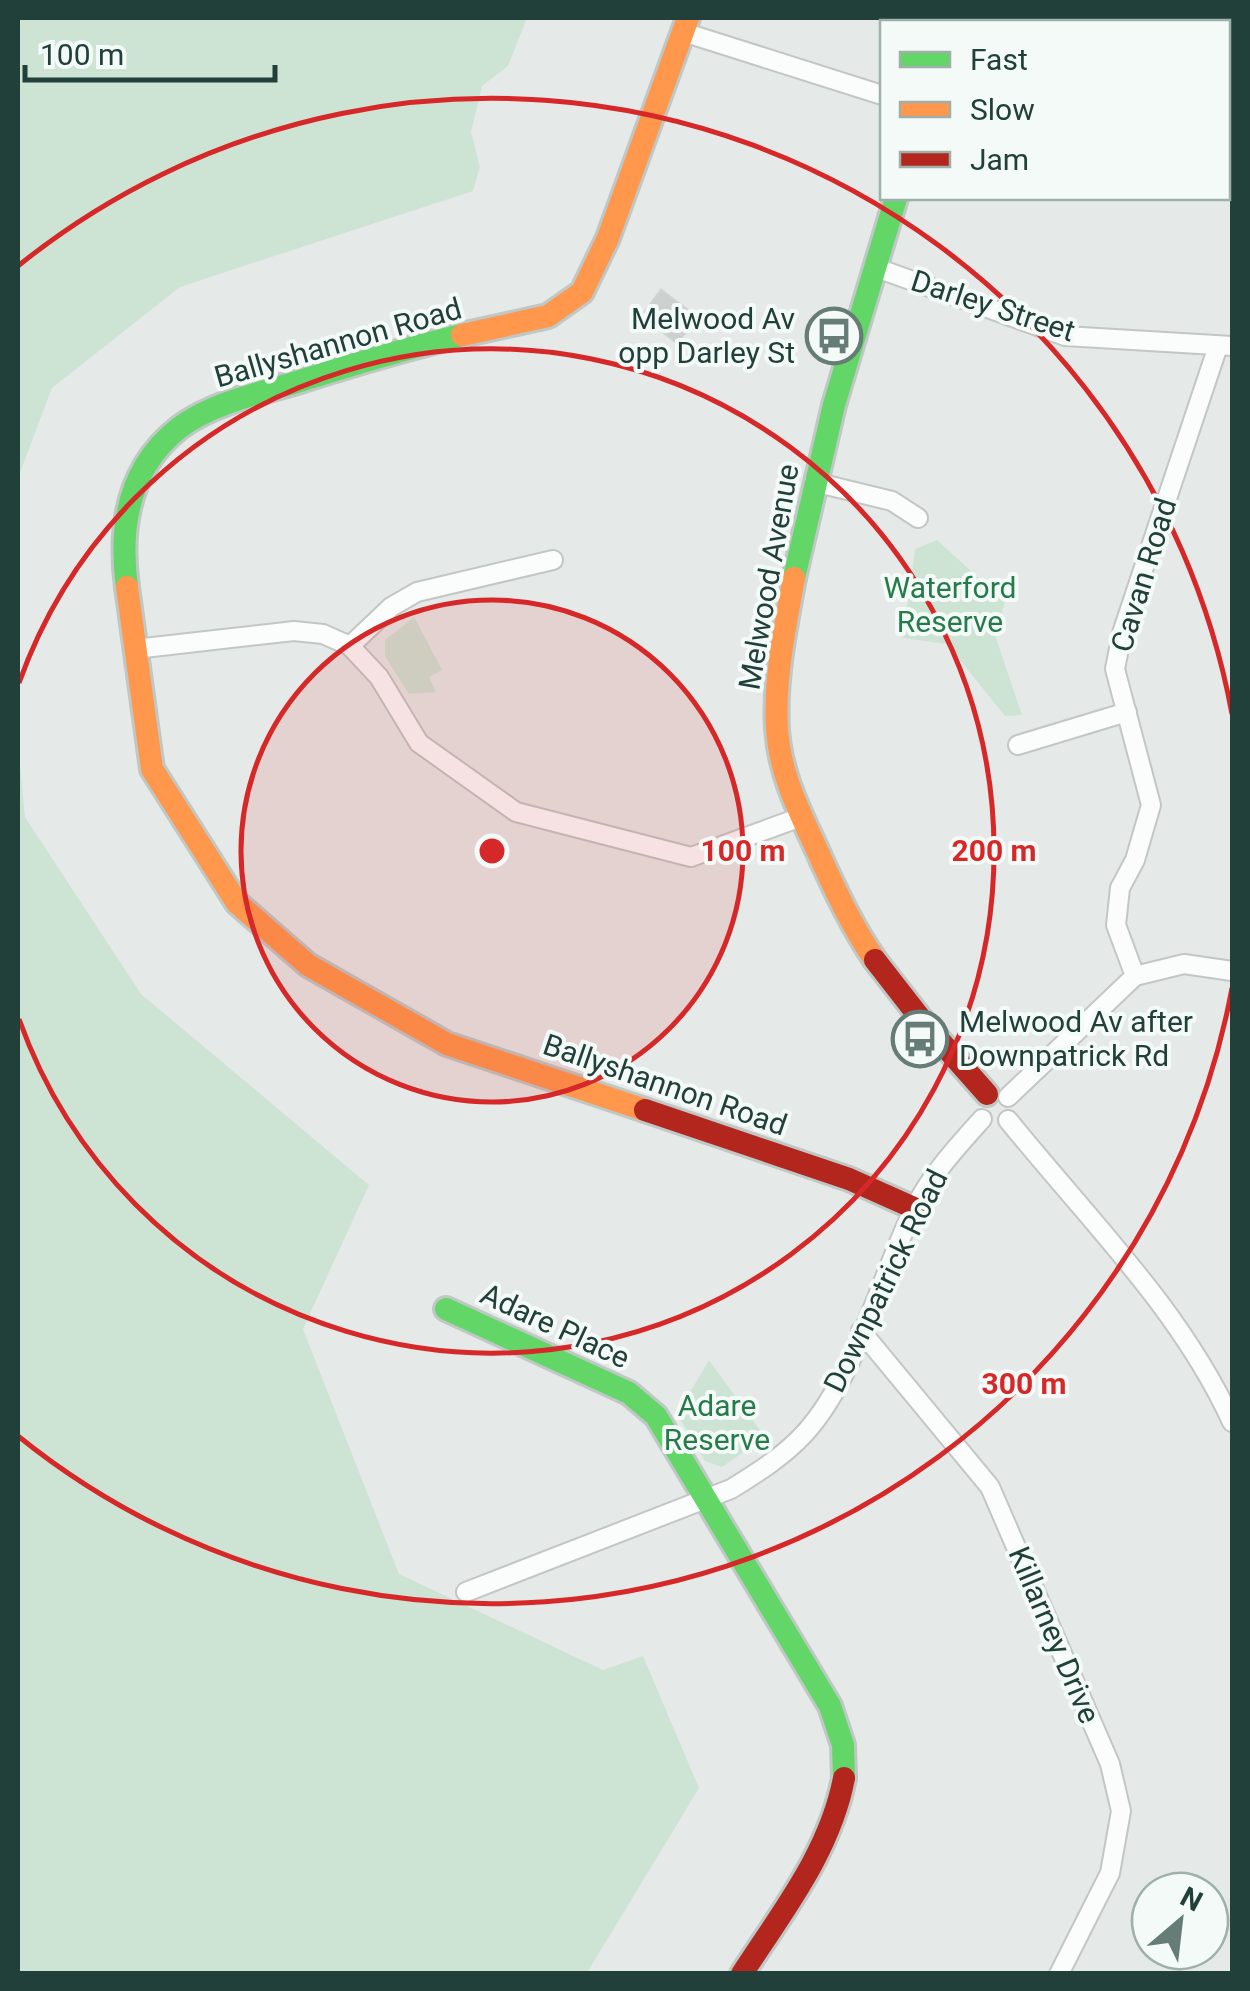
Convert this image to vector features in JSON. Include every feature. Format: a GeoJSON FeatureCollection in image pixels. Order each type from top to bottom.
{"type":"FeatureCollection","features":[{"type":"Feature","properties":{"kind":"street"},"geometry":{"type":"LineString","coordinates":[[686,25],[880,94]]}},
{"type":"Feature","properties":{"kind":"street","name":"Ballyshannon Road"},"geometry":{"type":"LineString","coordinates":[[686,25],[608,238],[582,292],[548,316],[401,349],[224,404],[179,428],[146,463],[126,508],[122,550],[152,769],[238,903],[308,965],[447,1044],[849,1179],[914,1208]]}},
{"type":"Feature","properties":{"kind":"street","name":"Melwood Avenue"},"geometry":{"type":"LineString","coordinates":[[895,200],[858,312],[814,482],[794,574],[775,716],[782,768],[801,817],[867,949],[997,1095]]}},
{"type":"Feature","properties":{"kind":"street","name":"Darley Street"},"geometry":{"type":"LineString","coordinates":[[874,267],[1065,336],[1226,346]]}},
{"type":"Feature","properties":{"kind":"street","name":"Cavan Road"},"geometry":{"type":"LineString","coordinates":[[1135,976],[1116,924],[1120,888],[1135,860],[1151,806],[1115,670],[1122,633],[1226,346]]}},
{"type":"Feature","properties":{"kind":"street"},"geometry":{"type":"LineString","coordinates":[[814,482],[892,502],[918,518]]}},
{"type":"Feature","properties":{"kind":"street"},"geometry":{"type":"LineString","coordinates":[[350,646],[391,607],[417,592],[552,560]]}},
{"type":"Feature","properties":{"kind":"street"},"geometry":{"type":"LineString","coordinates":[[135,649],[294,631],[323,634],[350,646],[379,677],[420,743],[516,812],[691,857],[801,817]]}},
{"type":"Feature","properties":{"kind":"street"},"geometry":{"type":"LineString","coordinates":[[1018,745],[1127,712]]}},
{"type":"Feature","properties":{"kind":"street"},"geometry":{"type":"LineString","coordinates":[[997,1095],[1012,1110],[1008,1120],[998,1125],[982,1119],[978,1108],[1135,976],[1184,964],[1232,970]]}},
{"type":"Feature","properties":{"kind":"street","name":"Downpatrick Road"},"geometry":{"type":"LineString","coordinates":[[466,1592],[731,1489],[770,1465],[806,1432],[835,1390],[914,1208],[944,1160],[982,1119]]}},
{"type":"Feature","properties":{"kind":"street"},"geometry":{"type":"LineString","coordinates":[[1008,1120],[1188,1340],[1232,1422]]}},
{"type":"Feature","properties":{"kind":"street","name":"Adare Place"},"geometry":{"type":"LineString","coordinates":[[446,1310],[629,1393],[656,1416],[830,1706],[844,1749],[843,1795],[830,1832],[742,1974]]}},
{"type":"Feature","properties":{"kind":"street","name":"Killarney Drive"},"geometry":{"type":"LineString","coordinates":[[861,1331],[990,1487],[1110,1764],[1121,1810],[1110,1874],[1060,1973]]}},
{"type":"Feature","properties":{"kind":"green space"},"geometry":{"type":"Polygon","coordinates":[[[18,18],[527,18],[508,66],[482,86],[471,132],[480,167],[473,191],[180,287],[52,388],[18,478],[18,18]]]}},
{"type":"Feature","properties":{"kind":"green space","name":"Waterford Reserve"},"geometry":{"type":"Polygon","coordinates":[[[937,540],[1005,602],[995,635],[1022,715],[1005,716],[947,644],[903,638],[915,549],[937,540]]]}},
{"type":"Feature","properties":{"kind":"green space"},"geometry":{"type":"Polygon","coordinates":[[[414,617],[442,670],[429,677],[436,692],[409,694],[385,656],[385,640],[414,617]]]}},
{"type":"Feature","properties":{"kind":"green space"},"geometry":{"type":"Polygon","coordinates":[[[18,743],[25,817],[141,994],[369,1185],[303,1329],[399,1574],[603,1670],[643,1656],[699,1788],[587,1973],[18,1973],[18,743]]]}},
{"type":"Feature","properties":{"kind":"green space","name":"Adare Reserve"},"geometry":{"type":"Polygon","coordinates":[[[709,1360],[765,1437],[722,1467],[705,1461],[677,1414],[709,1360]]]}},
{"type":"Feature","properties":{"kind":"building"},"geometry":{"type":"Polygon","coordinates":[[[661,290],[697,317],[677,343],[642,316],[661,290]]]}},
{"type":"Feature","properties":{"kind":"traffic: fast"},"geometry":{"type":"LineString","coordinates":[[794,578],[834,405],[895,200]]}},
{"type":"Feature","properties":{"kind":"traffic: fast"},"geometry":{"type":"LineString","coordinates":[[127,587],[126,521],[131,500],[148,461],[179,428],[237,400],[462,335]]}},
{"type":"Feature","properties":{"kind":"traffic: fast"},"geometry":{"type":"LineString","coordinates":[[446,1309],[629,1393],[656,1416],[830,1706],[843,1745],[844,1778]]}},
{"type":"Feature","properties":{"kind":"traffic: slow"},"geometry":{"type":"LineString","coordinates":[[462,335],[548,316],[582,292],[608,238],[688,18]]}},
{"type":"Feature","properties":{"kind":"traffic: slow"},"geometry":{"type":"LineString","coordinates":[[794,578],[777,691],[782,764],[833,885],[875,960]]}},
{"type":"Feature","properties":{"kind":"traffic: slow"},"geometry":{"type":"LineString","coordinates":[[127,587],[152,769],[237,903],[308,965],[447,1044],[645,1110]]}},
{"type":"Feature","properties":{"kind":"traffic: jam"},"geometry":{"type":"LineString","coordinates":[[875,960],[987,1094]]}},
{"type":"Feature","properties":{"kind":"traffic: jam"},"geometry":{"type":"LineString","coordinates":[[645,1110],[849,1179],[914,1208]]}},
{"type":"Feature","properties":{"kind":"traffic: jam"},"geometry":{"type":"LineString","coordinates":[[742,1974],[816,1856],[844,1778]]}},
{"type":"Feature","properties":{"kind":"place","name":"Melwood Av opp Darley St"},"geometry":{"type":"Point","coordinates":[834,336]}},
{"type":"Feature","properties":{"kind":"place","name":"Melwood Av after Downpatrick Rd"},"geometry":{"type":"Point","coordinates":[920,1039]}}]}
